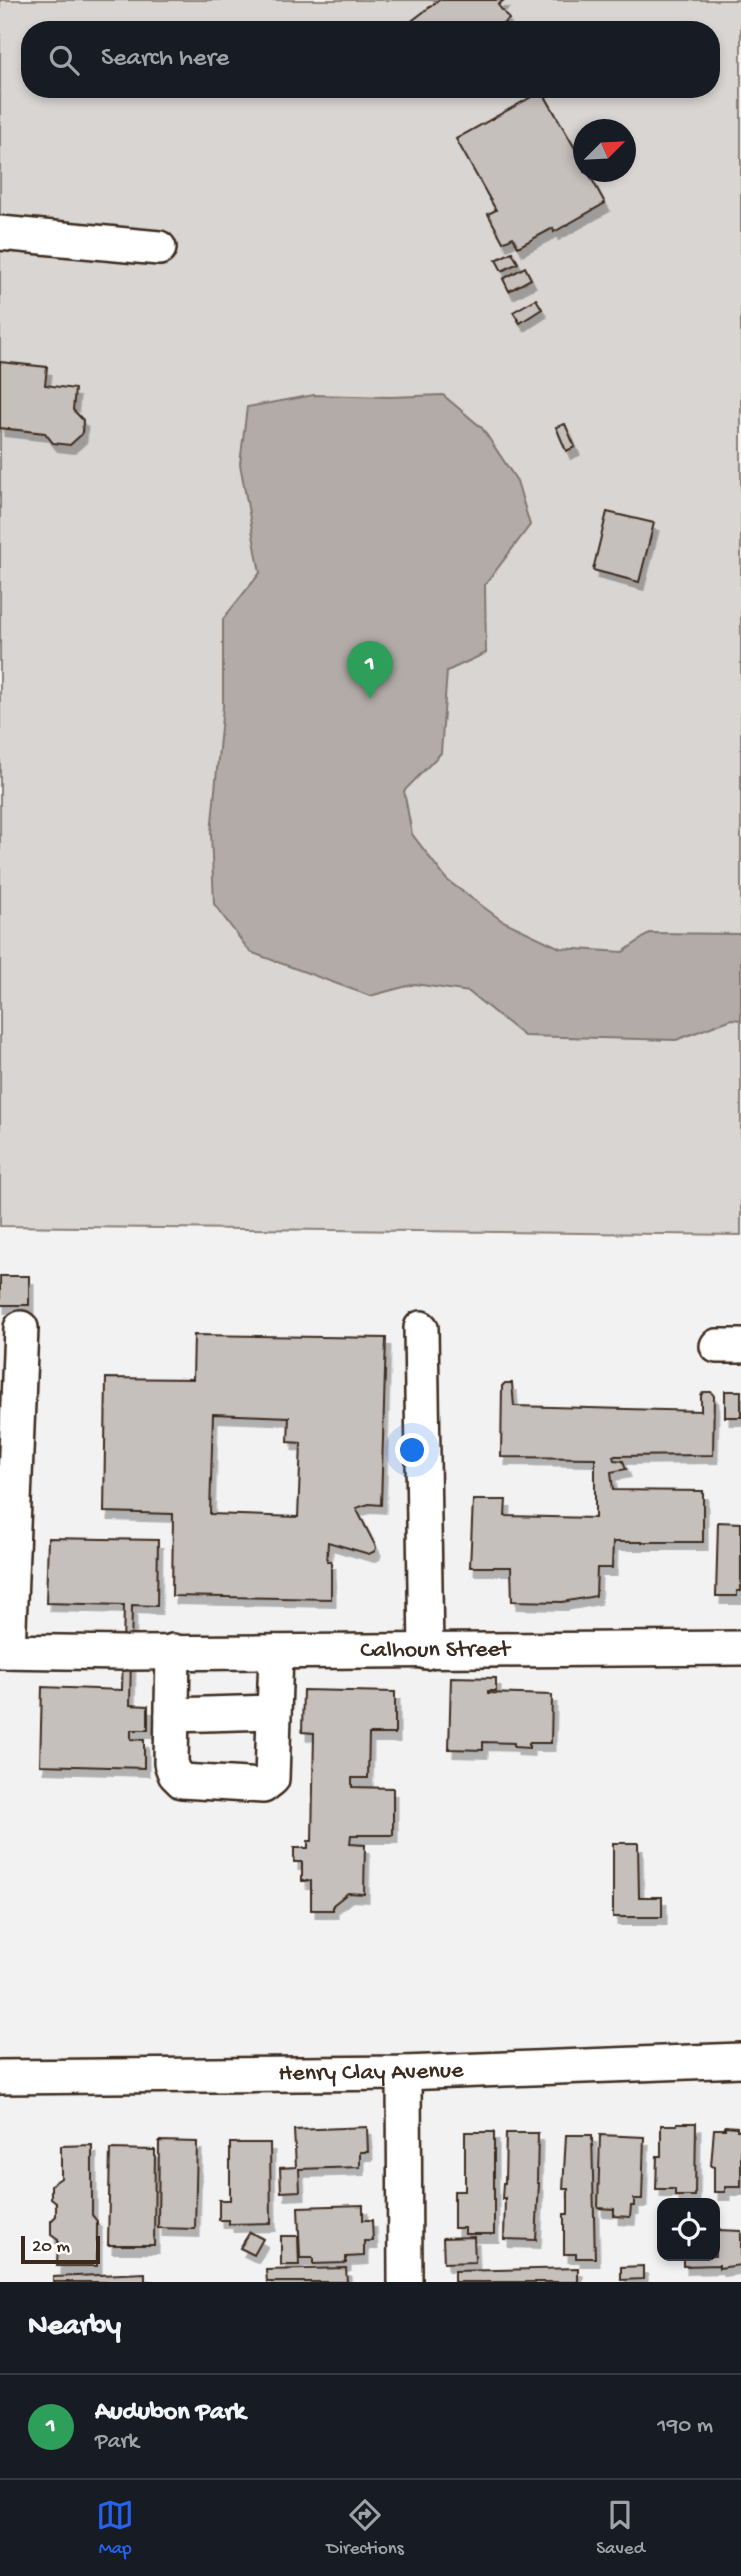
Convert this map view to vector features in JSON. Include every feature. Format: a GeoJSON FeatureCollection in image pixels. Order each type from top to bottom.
{"type":"FeatureCollection","features":[{"type":"Feature","properties":{"kind":"street"},"geometry":{"type":"LineString","coordinates":[[0,233],[159,248]]}},
{"type":"Feature","properties":{"kind":"street"},"geometry":{"type":"LineString","coordinates":[[4,1651],[7,1521],[21,1328]]}},
{"type":"Feature","properties":{"kind":"street"},"geometry":{"type":"LineString","coordinates":[[421,1328],[426,1651]]}},
{"type":"Feature","properties":{"kind":"street","name":"Calhoun Street"},"geometry":{"type":"LineString","coordinates":[[4,1651],[127,1653],[741,1648]]}},
{"type":"Feature","properties":{"kind":"street"},"geometry":{"type":"LineString","coordinates":[[173,1651],[171,1763],[175,1774],[182,1781],[262,1786],[272,1779],[276,1651]]}},
{"type":"Feature","properties":{"kind":"street"},"geometry":{"type":"LineString","coordinates":[[172,1715],[274,1712]]}},
{"type":"Feature","properties":{"kind":"street","name":"Henry Clay Avenue"},"geometry":{"type":"LineString","coordinates":[[0,2077],[404,2073],[741,2060]]}},
{"type":"Feature","properties":{"kind":"street"},"geometry":{"type":"LineString","coordinates":[[404,2073],[405,2282]]}},
{"type":"Feature","properties":{"kind":"shaded area"},"geometry":{"type":"Polygon","coordinates":[[[0,0],[741,0],[741,1235],[0,1226],[0,0]]]}},
{"type":"Feature","properties":{"kind":"shaded area"},"geometry":{"type":"Polygon","coordinates":[[[314,395],[443,395],[482,428],[517,481],[530,525],[485,585],[486,653],[447,671],[441,753],[404,791],[412,834],[447,880],[501,920],[560,948],[623,952],[650,933],[741,934],[741,1020],[732,1019],[676,1040],[524,1036],[469,992],[415,984],[370,996],[250,952],[214,904],[211,833],[223,706],[223,619],[260,573],[240,464],[247,407],[314,395]]]}},
{"type":"Feature","properties":{"kind":"building"},"geometry":{"type":"Polygon","coordinates":[[[439,0],[504,0],[498,5],[509,19],[506,21],[412,21],[439,0]]]}},
{"type":"Feature","properties":{"kind":"building"},"geometry":{"type":"Polygon","coordinates":[[[529,98],[546,98],[573,145],[573,182],[593,182],[605,203],[554,232],[553,228],[518,247],[513,237],[503,242],[488,214],[496,210],[456,139],[529,98]]]}},
{"type":"Feature","properties":{"kind":"building"},"geometry":{"type":"Polygon","coordinates":[[[512,252],[518,263],[502,271],[496,260],[512,252]]]}},
{"type":"Feature","properties":{"kind":"building"},"geometry":{"type":"Polygon","coordinates":[[[525,267],[531,279],[509,291],[503,279],[525,267]]]}},
{"type":"Feature","properties":{"kind":"building"},"geometry":{"type":"Polygon","coordinates":[[[536,299],[542,309],[520,323],[513,312],[536,299]]]}},
{"type":"Feature","properties":{"kind":"building"},"geometry":{"type":"Polygon","coordinates":[[[0,362],[47,367],[45,385],[75,389],[73,410],[83,420],[82,434],[70,445],[53,443],[45,433],[0,428],[0,362]]]}},
{"type":"Feature","properties":{"kind":"building"},"geometry":{"type":"Polygon","coordinates":[[[565,424],[575,447],[566,451],[556,427],[565,424]]]}},
{"type":"Feature","properties":{"kind":"building"},"geometry":{"type":"Polygon","coordinates":[[[607,512],[654,523],[639,582],[593,570],[607,512]]]}},
{"type":"Feature","properties":{"kind":"building"},"geometry":{"type":"Polygon","coordinates":[[[0,1276],[29,1276],[29,1305],[0,1305],[0,1276]]]}},
{"type":"Feature","properties":{"kind":"building"},"geometry":{"type":"Polygon","coordinates":[[[194,1335],[386,1338],[381,1505],[369,1504],[356,1508],[376,1547],[375,1551],[369,1554],[328,1542],[331,1599],[172,1596],[173,1514],[104,1512],[106,1378],[193,1379],[194,1335]],[[213,1414],[210,1514],[298,1517],[301,1443],[288,1442],[289,1417],[213,1414]]]}},
{"type":"Feature","properties":{"kind":"building"},"geometry":{"type":"Polygon","coordinates":[[[512,1383],[514,1406],[701,1411],[701,1395],[711,1392],[714,1396],[713,1455],[613,1456],[614,1460],[623,1461],[626,1469],[611,1472],[613,1490],[703,1491],[703,1542],[613,1542],[612,1568],[597,1568],[596,1596],[562,1602],[512,1601],[511,1567],[470,1567],[473,1500],[506,1500],[505,1516],[595,1518],[595,1458],[501,1457],[502,1386],[512,1383]]]}},
{"type":"Feature","properties":{"kind":"building"},"geometry":{"type":"Polygon","coordinates":[[[725,1391],[741,1391],[741,1417],[725,1417],[725,1391]]]}},
{"type":"Feature","properties":{"kind":"building"},"geometry":{"type":"Polygon","coordinates":[[[718,1522],[741,1523],[741,1591],[737,1591],[737,1596],[716,1596],[718,1522]]]}},
{"type":"Feature","properties":{"kind":"building"},"geometry":{"type":"Polygon","coordinates":[[[48,1538],[158,1540],[157,1606],[132,1605],[130,1705],[148,1706],[148,1730],[131,1730],[131,1739],[144,1740],[144,1768],[40,1765],[42,1687],[122,1690],[124,1605],[46,1603],[48,1538]]]}},
{"type":"Feature","properties":{"kind":"building"},"geometry":{"type":"Polygon","coordinates":[[[451,1677],[496,1678],[496,1691],[488,1693],[552,1695],[551,1743],[529,1743],[529,1748],[514,1747],[514,1743],[483,1742],[483,1750],[449,1749],[451,1677]]]}},
{"type":"Feature","properties":{"kind":"building"},"geometry":{"type":"Polygon","coordinates":[[[303,1690],[395,1692],[395,1734],[369,1734],[368,1778],[352,1778],[352,1787],[393,1788],[393,1835],[351,1835],[350,1844],[365,1845],[364,1894],[348,1893],[333,1905],[333,1910],[311,1910],[311,1881],[302,1881],[302,1862],[294,1862],[294,1848],[308,1848],[308,1841],[312,1841],[314,1733],[302,1732],[303,1690]]]}},
{"type":"Feature","properties":{"kind":"building"},"geometry":{"type":"Polygon","coordinates":[[[613,1843],[638,1843],[639,1897],[662,1897],[662,1917],[613,1917],[613,1843]]]}},
{"type":"Feature","properties":{"kind":"building"},"geometry":{"type":"Polygon","coordinates":[[[696,2123],[695,2196],[675,2196],[675,2189],[656,2189],[657,2156],[661,2156],[661,2125],[696,2123]]]}},
{"type":"Feature","properties":{"kind":"building"},"geometry":{"type":"Polygon","coordinates":[[[725,2126],[741,2130],[741,2187],[725,2187],[725,2192],[714,2192],[714,2167],[711,2166],[714,2129],[725,2129],[725,2126]]]}},
{"type":"Feature","properties":{"kind":"building"},"geometry":{"type":"Polygon","coordinates":[[[367,2127],[368,2152],[360,2152],[360,2167],[299,2169],[300,2191],[281,2192],[280,2168],[296,2167],[294,2130],[367,2127]]]}},
{"type":"Feature","properties":{"kind":"building"},"geometry":{"type":"Polygon","coordinates":[[[465,2132],[494,2132],[494,2234],[465,2234],[465,2228],[454,2228],[454,2191],[465,2191],[465,2132]]]}},
{"type":"Feature","properties":{"kind":"building"},"geometry":{"type":"Polygon","coordinates":[[[506,2133],[538,2133],[536,2240],[504,2239],[505,2198],[502,2199],[506,2133]]]}},
{"type":"Feature","properties":{"kind":"building"},"geometry":{"type":"Polygon","coordinates":[[[566,2135],[592,2135],[595,2258],[576,2258],[576,2254],[564,2254],[564,2214],[568,2214],[568,2189],[563,2189],[566,2135]]]}},
{"type":"Feature","properties":{"kind":"building"},"geometry":{"type":"Polygon","coordinates":[[[600,2135],[644,2137],[642,2199],[634,2199],[630,2217],[614,2216],[614,2209],[598,2208],[600,2135]]]}},
{"type":"Feature","properties":{"kind":"building"},"geometry":{"type":"Polygon","coordinates":[[[159,2141],[197,2142],[195,2229],[158,2228],[159,2141]]]}},
{"type":"Feature","properties":{"kind":"building"},"geometry":{"type":"Polygon","coordinates":[[[230,2143],[270,2143],[271,2223],[229,2224],[229,2220],[219,2220],[219,2200],[230,2200],[230,2143]]]}},
{"type":"Feature","properties":{"kind":"building"},"geometry":{"type":"Polygon","coordinates":[[[92,2145],[92,2215],[97,2221],[97,2266],[57,2266],[58,2240],[51,2235],[56,2202],[51,2198],[51,2185],[61,2178],[61,2146],[92,2145]]]}},
{"type":"Feature","properties":{"kind":"building"},"geometry":{"type":"Polygon","coordinates":[[[110,2149],[155,2150],[154,2245],[108,2245],[110,2149]]]}},
{"type":"Feature","properties":{"kind":"building"},"geometry":{"type":"Polygon","coordinates":[[[363,2205],[363,2220],[372,2220],[373,2241],[364,2241],[364,2256],[346,2257],[346,2263],[313,2264],[313,2258],[300,2258],[298,2207],[363,2205]]]}},
{"type":"Feature","properties":{"kind":"building"},"geometry":{"type":"Polygon","coordinates":[[[720,2230],[741,2231],[741,2265],[719,2268],[719,2265],[683,2266],[683,2261],[720,2261],[720,2230]]]}},
{"type":"Feature","properties":{"kind":"building"},"geometry":{"type":"Polygon","coordinates":[[[250,2232],[263,2239],[254,2255],[240,2248],[250,2232]]]}},
{"type":"Feature","properties":{"kind":"building"},"geometry":{"type":"Polygon","coordinates":[[[281,2236],[298,2236],[299,2265],[281,2265],[281,2236]]]}},
{"type":"Feature","properties":{"kind":"building"},"geometry":{"type":"Polygon","coordinates":[[[474,2237],[475,2262],[444,2263],[443,2238],[474,2237]]]}},
{"type":"Feature","properties":{"kind":"building"},"geometry":{"type":"Polygon","coordinates":[[[643,2266],[643,2279],[621,2280],[621,2267],[643,2266]]]}},
{"type":"Feature","properties":{"kind":"building"},"geometry":{"type":"Polygon","coordinates":[[[346,2268],[347,2282],[267,2282],[266,2270],[346,2268]]]}},
{"type":"Feature","properties":{"kind":"building"},"geometry":{"type":"Polygon","coordinates":[[[578,2268],[578,2282],[454,2282],[454,2271],[578,2268]]]}},
{"type":"Feature","properties":{"kind":"building"},"geometry":{"type":"Polygon","coordinates":[[[145,2273],[145,2281],[156,2282],[53,2282],[53,2277],[145,2273]]]}},
{"type":"Feature","properties":{"kind":"place","name":"Audubon Park"},"geometry":{"type":"Point","coordinates":[370,699]}}]}
